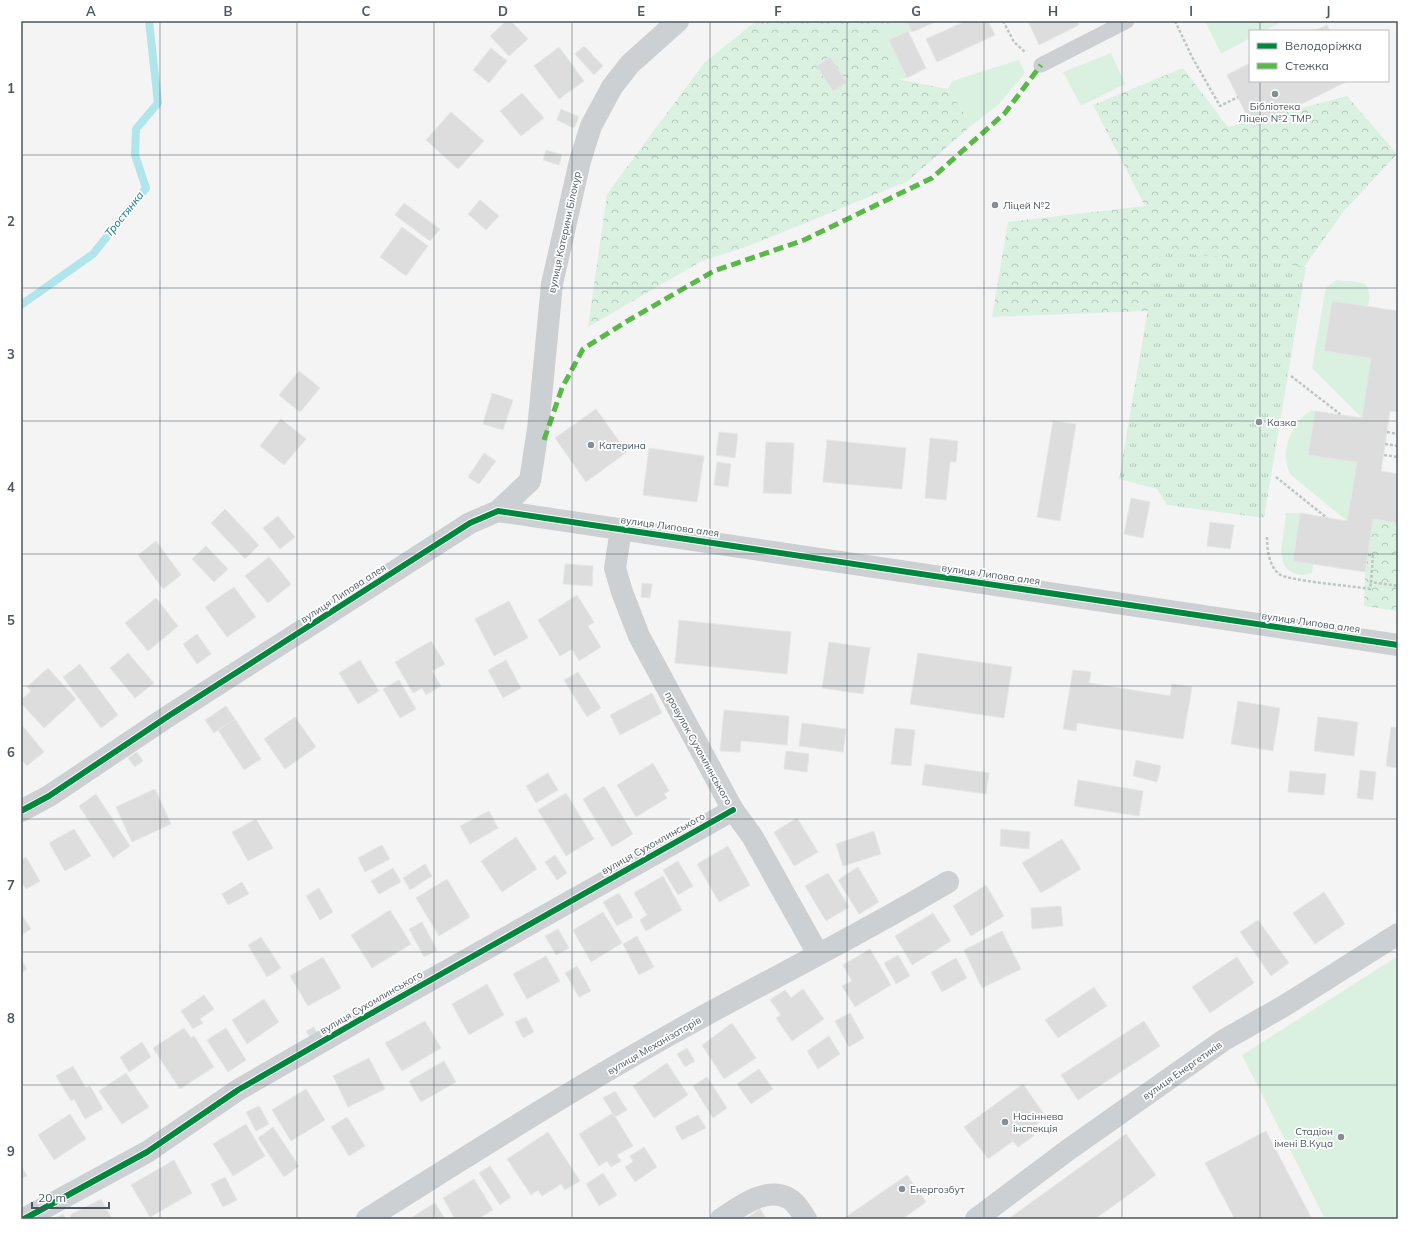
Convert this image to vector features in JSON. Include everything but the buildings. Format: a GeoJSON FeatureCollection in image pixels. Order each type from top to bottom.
{"type":"FeatureCollection","features":[{"type":"Feature","properties":{"kind":"street","name":"вулиця Катерини Білокур"},"geometry":{"type":"LineString","coordinates":[[498,511],[530,481],[538,429],[552,284],[580,161],[591,126],[612,86],[630,64],[678,21]]}},
{"type":"Feature","properties":{"kind":"street","name":"вулиця Липова алея"},"geometry":{"type":"LineString","coordinates":[[21,811],[49,796],[170,715],[470,523],[498,511],[1398,645]]}},
{"type":"Feature","properties":{"kind":"street","name":"провулок Сухомлинського"},"geometry":{"type":"LineString","coordinates":[[621,529],[615,568],[622,592],[639,636],[733,810],[752,836],[818,954]]}},
{"type":"Feature","properties":{"kind":"street","name":"вулиця Сухомлинського"},"geometry":{"type":"LineString","coordinates":[[24,1219],[148,1152],[238,1090],[343,1029],[733,810]]}},
{"type":"Feature","properties":{"kind":"street","name":"вулиця Механізаторів"},"geometry":{"type":"LineString","coordinates":[[367,1219],[535,1114],[672,1033],[892,916],[948,882]]}},
{"type":"Feature","properties":{"kind":"street","name":"вулиця Енергетиків"},"geometry":{"type":"LineString","coordinates":[[976,1219],[1068,1150],[1224,1040],[1284,1006],[1398,934]]}},
{"type":"Feature","properties":{"kind":"street"},"geometry":{"type":"LineString","coordinates":[[721,1219],[760,1196],[779,1195],[789,1198],[806,1219]]}},
{"type":"Feature","properties":{"kind":"lane"},"geometry":{"type":"LineString","coordinates":[[1041,65],[1126,21]]}},
{"type":"Feature","properties":{"kind":"path"},"geometry":{"type":"LineString","coordinates":[[1003,21],[1014,42],[1041,65]]}},
{"type":"Feature","properties":{"kind":"path"},"geometry":{"type":"LineString","coordinates":[[1175,21],[1192,57],[1220,106],[1238,97]]}},
{"type":"Feature","properties":{"kind":"path"},"geometry":{"type":"LineString","coordinates":[[1291,376],[1340,414]]}},
{"type":"Feature","properties":{"kind":"path"},"geometry":{"type":"LineString","coordinates":[[1387,432],[1398,434]]}},
{"type":"Feature","properties":{"kind":"path"},"geometry":{"type":"LineString","coordinates":[[1385,444],[1398,446]]}},
{"type":"Feature","properties":{"kind":"path"},"geometry":{"type":"LineString","coordinates":[[1384,455],[1398,457]]}},
{"type":"Feature","properties":{"kind":"path"},"geometry":{"type":"LineString","coordinates":[[1276,477],[1327,518]]}},
{"type":"Feature","properties":{"kind":"path"},"geometry":{"type":"LineString","coordinates":[[1267,537],[1267,546],[1272,565],[1279,574],[1292,578],[1370,589],[1373,555],[1368,555]]}},
{"type":"Feature","properties":{"kind":"path"},"geometry":{"type":"LineString","coordinates":[[1371,582],[1398,586]]}},
{"type":"Feature","properties":{"kind":"green space"},"geometry":{"type":"Polygon","coordinates":[[[756,21],[900,21],[900,23],[878,34],[897,79],[948,89],[972,125],[908,181],[749,246],[702,261],[588,327],[607,194],[704,63],[756,21]]]}},
{"type":"Feature","properties":{"kind":"green space"},"geometry":{"type":"Polygon","coordinates":[[[869,21],[907,21],[912,32],[907,31],[889,40],[907,78],[856,86],[869,21]]]}},
{"type":"Feature","properties":{"kind":"green space"},"geometry":{"type":"Polygon","coordinates":[[[1205,21],[1284,21],[1266,30],[1249,30],[1249,39],[1221,54],[1205,21]]]}},
{"type":"Feature","properties":{"kind":"green space"},"geometry":{"type":"Polygon","coordinates":[[[1111,53],[1125,84],[1081,106],[1063,72],[1111,53]]]}},
{"type":"Feature","properties":{"kind":"green space"},"geometry":{"type":"Polygon","coordinates":[[[1019,60],[1025,73],[999,104],[972,125],[948,89],[952,81],[1019,60]]]}},
{"type":"Feature","properties":{"kind":"green space"},"geometry":{"type":"Polygon","coordinates":[[[1183,68],[1228,127],[1347,96],[1397,154],[1344,211],[1276,306],[992,317],[1008,222],[1145,206],[1093,105],[1183,68]]]}},
{"type":"Feature","properties":{"kind":"green space"},"geometry":{"type":"Polygon","coordinates":[[[1158,250],[1306,267],[1264,518],[1167,505],[1157,489],[1119,479],[1158,250]]]}},
{"type":"Feature","properties":{"kind":"green space"},"geometry":{"type":"Polygon","coordinates":[[[1336,280],[1363,283],[1367,286],[1369,291],[1368,307],[1332,301],[1324,350],[1371,358],[1362,418],[1312,368],[1325,292],[1327,287],[1336,280]]]}},
{"type":"Feature","properties":{"kind":"green space"},"geometry":{"type":"Polygon","coordinates":[[[1312,410],[1315,411],[1308,454],[1357,462],[1347,521],[1291,475],[1287,467],[1286,458],[1289,439],[1298,422],[1312,410]]]}},
{"type":"Feature","properties":{"kind":"green space"},"geometry":{"type":"Polygon","coordinates":[[[1286,513],[1300,513],[1293,561],[1313,564],[1312,573],[1304,575],[1296,574],[1284,565],[1281,552],[1286,513]]]}},
{"type":"Feature","properties":{"kind":"green space"},"geometry":{"type":"Polygon","coordinates":[[[1373,519],[1398,523],[1398,611],[1364,606],[1365,572],[1373,519]]]}},
{"type":"Feature","properties":{"kind":"green space","name":"Стадіон імені В.Куца"},"geometry":{"type":"Polygon","coordinates":[[[1398,956],[1398,1219],[1325,1219],[1242,1055],[1398,956]]]}},
{"type":"Feature","properties":{"kind":"waterway","name":"Тростянка"},"geometry":{"type":"LineString","coordinates":[[21,305],[93,254],[146,188],[135,155],[136,129],[158,103],[149,21]]}},
{"type":"Feature","properties":{"kind":"marked path"},"geometry":{"type":"LineString","coordinates":[[544,440],[562,388],[583,349],[629,320],[714,271],[804,240],[932,178],[1005,113],[1041,65]]}},
{"type":"Feature","properties":{"kind":"cycle path"},"geometry":{"type":"LineString","coordinates":[[21,811],[49,796],[170,715],[470,523],[498,511],[1398,645]]}},
{"type":"Feature","properties":{"kind":"cycle path"},"geometry":{"type":"LineString","coordinates":[[24,1219],[147,1152],[238,1090],[733,810]]}},
{"type":"Feature","properties":{"kind":"place","name":"Бібліотека Ліцею №2 ТМР"},"geometry":{"type":"Point","coordinates":[1275,94]}},
{"type":"Feature","properties":{"kind":"place","name":"Ліцей №2"},"geometry":{"type":"Point","coordinates":[995,205]}},
{"type":"Feature","properties":{"kind":"place","name":"Казка"},"geometry":{"type":"Point","coordinates":[1259,422]}},
{"type":"Feature","properties":{"kind":"place","name":"Катерина"},"geometry":{"type":"Point","coordinates":[591,445]}},
{"type":"Feature","properties":{"kind":"place","name":"Насіннева інспекція"},"geometry":{"type":"Point","coordinates":[1005,1122]}},
{"type":"Feature","properties":{"kind":"place","name":"Стадіон імені В.Куца"},"geometry":{"type":"Point","coordinates":[1341,1137]}},
{"type":"Feature","properties":{"kind":"place","name":"Енергозбут"},"geometry":{"type":"Point","coordinates":[902,1189]}}]}
